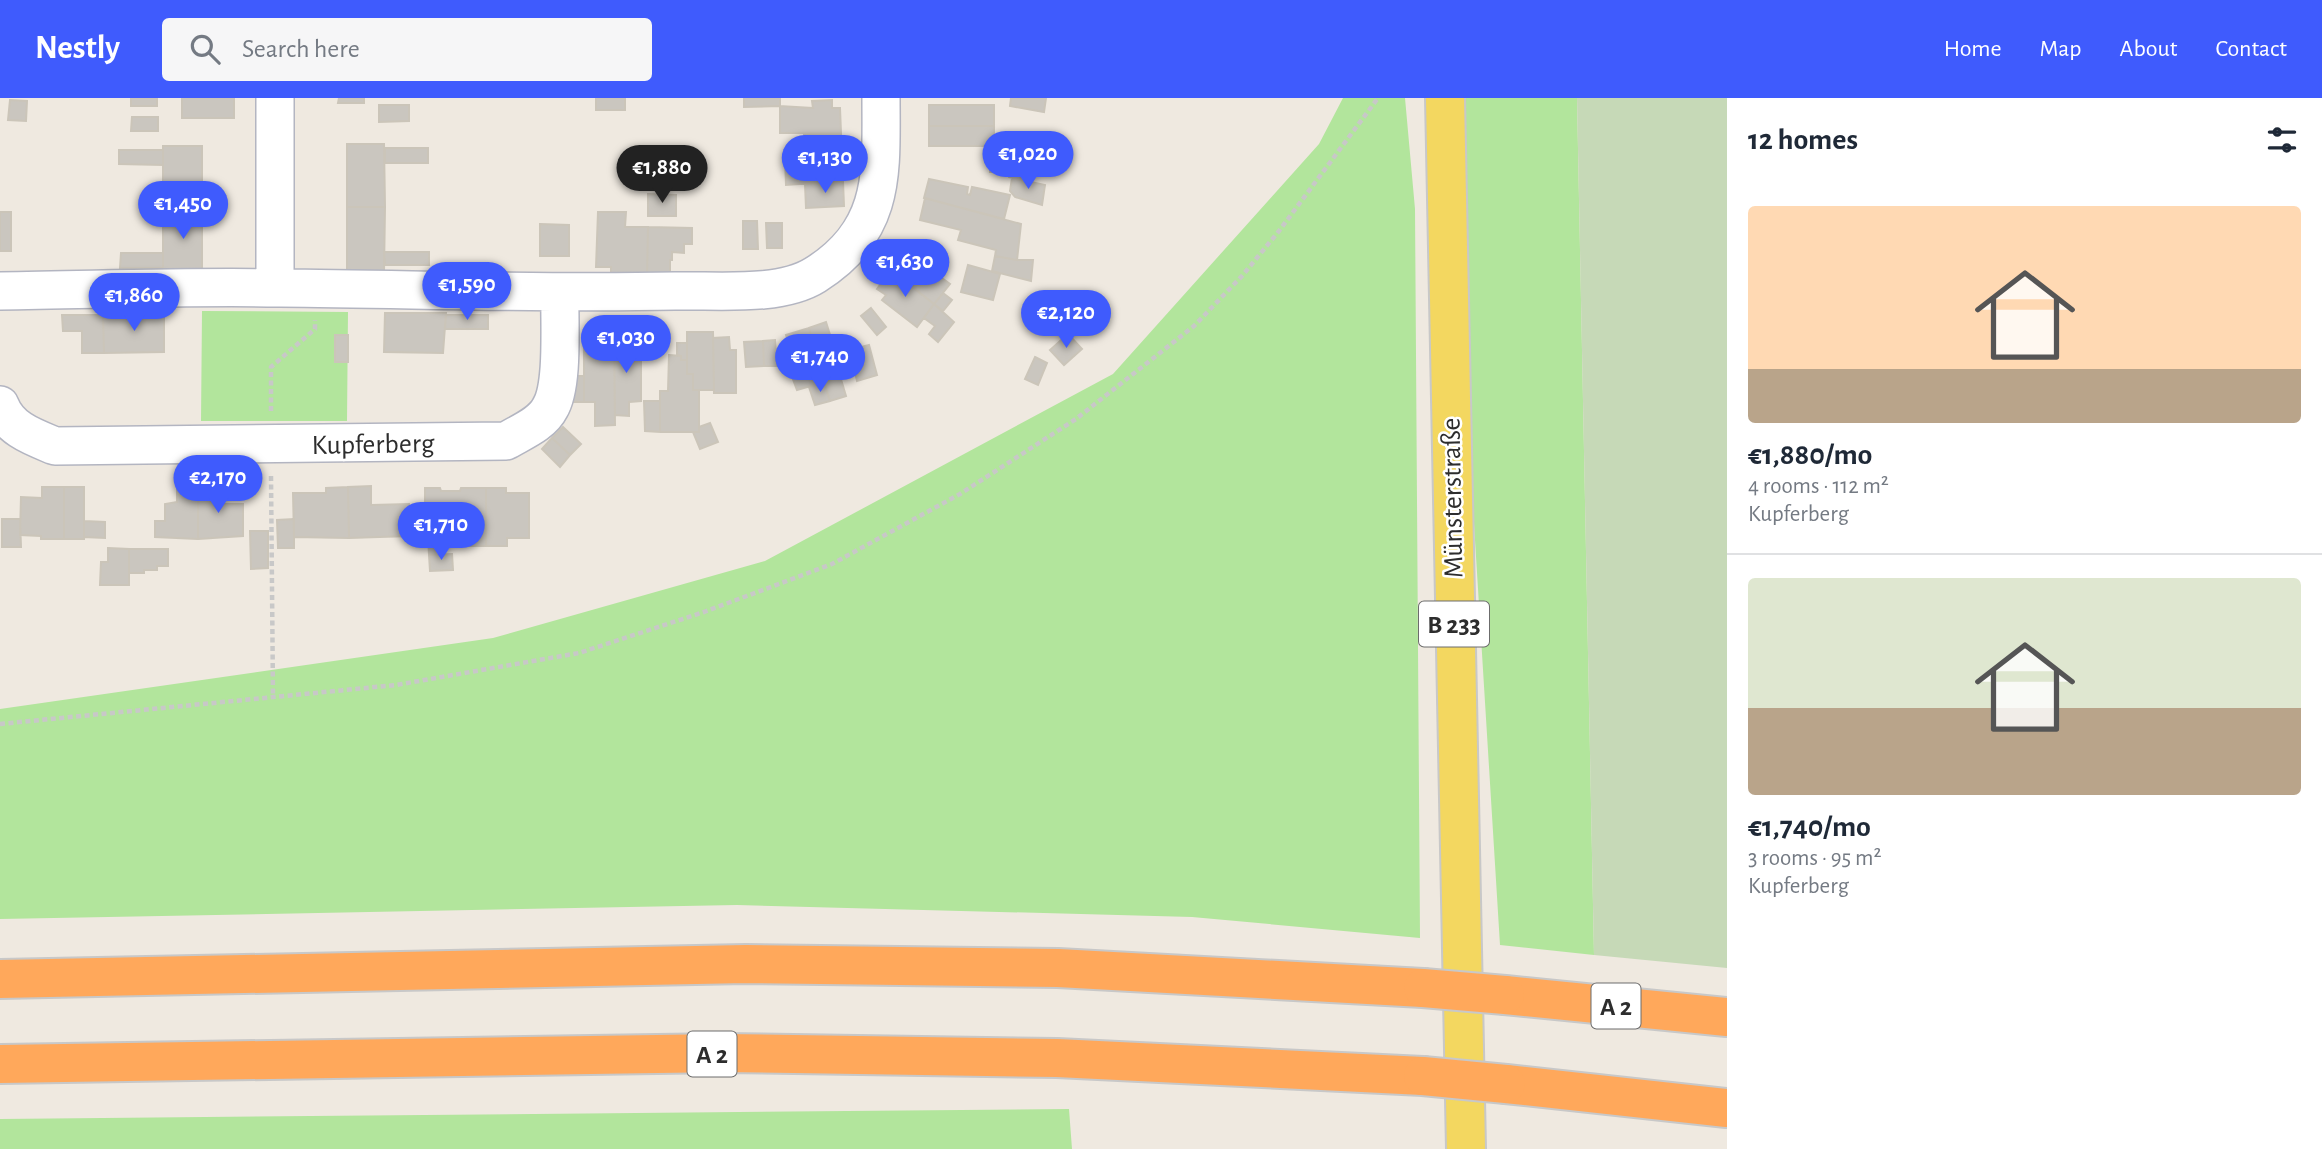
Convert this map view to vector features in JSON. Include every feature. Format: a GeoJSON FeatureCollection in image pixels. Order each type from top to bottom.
{"type":"FeatureCollection","features":[{"type":"Feature","properties":{"kind":"highway","name":"A 2"},"geometry":{"type":"LineString","coordinates":[[0,979],[746,964],[1058,968],[1423,988],[1727,1017]]}},
{"type":"Feature","properties":{"kind":"highway","name":"A 2"},"geometry":{"type":"LineString","coordinates":[[0,1064],[737,1054],[1057,1058],[1423,1076],[1727,1108]]}},
{"type":"Feature","properties":{"kind":"main road","name":"Münsterstraße"},"geometry":{"type":"LineString","coordinates":[[1445,98],[1466,1149]]}},
{"type":"Feature","properties":{"kind":"street"},"geometry":{"type":"LineString","coordinates":[[275,98],[275,288]]}},
{"type":"Feature","properties":{"kind":"street"},"geometry":{"type":"LineString","coordinates":[[0,291],[315,288],[560,293],[758,289],[792,285],[814,276],[839,257],[857,237],[871,215],[878,192],[881,162],[881,98]]}},
{"type":"Feature","properties":{"kind":"street","name":"Kupferberg"},"geometry":{"type":"LineString","coordinates":[[0,405],[4,415],[22,432],[55,446],[506,441],[534,425],[550,409],[558,385],[560,293]]}},
{"type":"Feature","properties":{"kind":"path"},"geometry":{"type":"LineString","coordinates":[[0,724],[396,685],[579,653],[704,612],[843,557],[960,494],[1076,419],[1194,326],[1279,231],[1378,98]]}},
{"type":"Feature","properties":{"kind":"path"},"geometry":{"type":"LineString","coordinates":[[273,697],[271,367],[315,329],[315,288]]}},
{"type":"Feature","properties":{"kind":"green space"},"geometry":{"type":"Polygon","coordinates":[[[1343,98],[1405,98],[1415,209],[1420,938],[1192,917],[737,905],[0,919],[0,709],[493,638],[765,561],[1113,374],[1319,144],[1343,98]]]}},
{"type":"Feature","properties":{"kind":"green space"},"geometry":{"type":"Polygon","coordinates":[[[1452,98],[1577,98],[1594,955],[1500,945],[1454,200],[1452,98]]]}},
{"type":"Feature","properties":{"kind":"green space"},"geometry":{"type":"Polygon","coordinates":[[[1577,98],[1727,98],[1727,968],[1594,955],[1577,98]]]}},
{"type":"Feature","properties":{"kind":"green space"},"geometry":{"type":"Polygon","coordinates":[[[202,311],[348,312],[347,421],[201,421],[202,311]]]}},
{"type":"Feature","properties":{"kind":"green space"},"geometry":{"type":"Polygon","coordinates":[[[1069,1109],[1072,1149],[0,1149],[0,1119],[1069,1109]]]}},
{"type":"Feature","properties":{"kind":"building"},"geometry":{"type":"Polygon","coordinates":[[[131,98],[157,98],[157,106],[131,106],[131,98]]]}},
{"type":"Feature","properties":{"kind":"building"},"geometry":{"type":"Polygon","coordinates":[[[182,98],[234,98],[234,118],[182,118],[182,98]]]}},
{"type":"Feature","properties":{"kind":"building"},"geometry":{"type":"Polygon","coordinates":[[[339,98],[364,98],[364,103],[338,103],[339,98]]]}},
{"type":"Feature","properties":{"kind":"building"},"geometry":{"type":"Polygon","coordinates":[[[596,98],[625,98],[625,110],[596,110],[596,98]]]}},
{"type":"Feature","properties":{"kind":"building"},"geometry":{"type":"Polygon","coordinates":[[[744,98],[780,98],[780,106],[744,107],[744,98]]]}},
{"type":"Feature","properties":{"kind":"building"},"geometry":{"type":"Polygon","coordinates":[[[1011,98],[1046,98],[1044,112],[1010,106],[1011,98]]]}},
{"type":"Feature","properties":{"kind":"building"},"geometry":{"type":"Polygon","coordinates":[[[10,100],[27,101],[26,121],[8,120],[10,100]]]}},
{"type":"Feature","properties":{"kind":"building"},"geometry":{"type":"Polygon","coordinates":[[[832,100],[832,108],[840,108],[841,133],[780,133],[780,106],[813,108],[812,101],[832,100]]]}},
{"type":"Feature","properties":{"kind":"building"},"geometry":{"type":"Polygon","coordinates":[[[379,105],[409,105],[409,121],[379,122],[379,105]]]}},
{"type":"Feature","properties":{"kind":"building"},"geometry":{"type":"Polygon","coordinates":[[[929,105],[994,105],[994,126],[929,126],[929,105]]]}},
{"type":"Feature","properties":{"kind":"building"},"geometry":{"type":"Polygon","coordinates":[[[132,117],[158,117],[158,131],[131,131],[132,117]]]}},
{"type":"Feature","properties":{"kind":"building"},"geometry":{"type":"Polygon","coordinates":[[[929,126],[994,126],[994,146],[929,146],[929,126]]]}},
{"type":"Feature","properties":{"kind":"building"},"geometry":{"type":"Polygon","coordinates":[[[841,133],[842,156],[805,158],[804,134],[841,133]]]}},
{"type":"Feature","properties":{"kind":"building"},"geometry":{"type":"Polygon","coordinates":[[[347,144],[384,144],[385,207],[347,207],[347,144]]]}},
{"type":"Feature","properties":{"kind":"building"},"geometry":{"type":"Polygon","coordinates":[[[163,146],[202,146],[202,209],[163,210],[163,146]]]}},
{"type":"Feature","properties":{"kind":"building"},"geometry":{"type":"Polygon","coordinates":[[[385,148],[428,148],[428,163],[385,163],[385,148]]]}},
{"type":"Feature","properties":{"kind":"building"},"geometry":{"type":"Polygon","coordinates":[[[119,150],[163,150],[163,165],[119,164],[119,150]]]}},
{"type":"Feature","properties":{"kind":"building"},"geometry":{"type":"Polygon","coordinates":[[[842,156],[843,181],[786,185],[785,159],[842,156]]]}},
{"type":"Feature","properties":{"kind":"building"},"geometry":{"type":"Polygon","coordinates":[[[990,156],[1020,156],[1020,180],[1009,177],[1009,172],[990,172],[990,156]]]}},
{"type":"Feature","properties":{"kind":"building"},"geometry":{"type":"Polygon","coordinates":[[[1034,156],[1051,160],[1048,174],[1030,170],[1034,156]]]}},
{"type":"Feature","properties":{"kind":"building"},"geometry":{"type":"Polygon","coordinates":[[[1020,158],[1027,158],[1027,181],[1020,180],[1020,158]]]}},
{"type":"Feature","properties":{"kind":"building"},"geometry":{"type":"Polygon","coordinates":[[[1012,178],[1045,185],[1042,205],[1015,197],[1010,191],[1012,178]]]}},
{"type":"Feature","properties":{"kind":"building"},"geometry":{"type":"Polygon","coordinates":[[[929,179],[968,187],[967,194],[970,195],[972,187],[1010,195],[1004,219],[924,198],[929,179]]]}},
{"type":"Feature","properties":{"kind":"building"},"geometry":{"type":"Polygon","coordinates":[[[843,181],[844,206],[806,208],[805,184],[843,181]]]}},
{"type":"Feature","properties":{"kind":"building"},"geometry":{"type":"Polygon","coordinates":[[[648,194],[676,195],[676,216],[648,216],[648,194]]]}},
{"type":"Feature","properties":{"kind":"building"},"geometry":{"type":"Polygon","coordinates":[[[925,198],[1021,224],[1017,260],[995,256],[996,250],[958,240],[961,230],[920,220],[925,198]]]}},
{"type":"Feature","properties":{"kind":"building"},"geometry":{"type":"Polygon","coordinates":[[[347,207],[385,207],[384,272],[347,272],[347,207]]]}},
{"type":"Feature","properties":{"kind":"building"},"geometry":{"type":"Polygon","coordinates":[[[202,209],[202,272],[163,272],[163,210],[202,209]]]}},
{"type":"Feature","properties":{"kind":"building"},"geometry":{"type":"Polygon","coordinates":[[[0,212],[11,212],[11,251],[0,251],[0,212]]]}},
{"type":"Feature","properties":{"kind":"building"},"geometry":{"type":"Polygon","coordinates":[[[598,212],[626,212],[625,227],[648,227],[647,278],[611,276],[611,267],[596,267],[598,212]]]}},
{"type":"Feature","properties":{"kind":"building"},"geometry":{"type":"Polygon","coordinates":[[[743,221],[757,221],[758,249],[743,249],[743,221]]]}},
{"type":"Feature","properties":{"kind":"building"},"geometry":{"type":"Polygon","coordinates":[[[766,223],[782,223],[782,248],[767,248],[766,223]]]}},
{"type":"Feature","properties":{"kind":"building"},"geometry":{"type":"Polygon","coordinates":[[[540,224],[569,225],[569,256],[540,256],[540,224]]]}},
{"type":"Feature","properties":{"kind":"building"},"geometry":{"type":"Polygon","coordinates":[[[648,227],[692,228],[692,244],[684,244],[684,253],[672,252],[670,278],[647,278],[648,227]]]}},
{"type":"Feature","properties":{"kind":"building"},"geometry":{"type":"Polygon","coordinates":[[[384,252],[429,252],[429,265],[385,265],[384,252]]]}},
{"type":"Feature","properties":{"kind":"building"},"geometry":{"type":"Polygon","coordinates":[[[121,253],[163,253],[163,268],[120,268],[121,253]]]}},
{"type":"Feature","properties":{"kind":"building"},"geometry":{"type":"Polygon","coordinates":[[[902,256],[931,278],[935,273],[950,284],[934,304],[891,270],[902,256]]]}},
{"type":"Feature","properties":{"kind":"building"},"geometry":{"type":"Polygon","coordinates":[[[995,256],[1033,260],[1031,281],[992,271],[995,256]]]}},
{"type":"Feature","properties":{"kind":"building"},"geometry":{"type":"Polygon","coordinates":[[[968,265],[1000,274],[993,300],[961,292],[968,265]]]}},
{"type":"Feature","properties":{"kind":"building"},"geometry":{"type":"Polygon","coordinates":[[[891,270],[934,304],[917,327],[882,300],[886,295],[877,289],[891,270]]]}},
{"type":"Feature","properties":{"kind":"building"},"geometry":{"type":"Polygon","coordinates":[[[943,293],[952,300],[943,311],[934,304],[943,293]]]}},
{"type":"Feature","properties":{"kind":"building"},"geometry":{"type":"Polygon","coordinates":[[[934,304],[954,322],[938,342],[929,334],[935,326],[924,318],[934,304]]]}},
{"type":"Feature","properties":{"kind":"building"},"geometry":{"type":"Polygon","coordinates":[[[871,308],[886,327],[877,335],[861,316],[871,308]]]}},
{"type":"Feature","properties":{"kind":"building"},"geometry":{"type":"Polygon","coordinates":[[[164,313],[164,352],[104,353],[103,314],[164,313]]]}},
{"type":"Feature","properties":{"kind":"building"},"geometry":{"type":"Polygon","coordinates":[[[385,313],[446,313],[443,353],[384,352],[385,313]]]}},
{"type":"Feature","properties":{"kind":"building"},"geometry":{"type":"Polygon","coordinates":[[[62,315],[103,315],[104,353],[82,353],[82,331],[63,331],[62,315]]]}},
{"type":"Feature","properties":{"kind":"building"},"geometry":{"type":"Polygon","coordinates":[[[446,315],[488,315],[488,329],[445,329],[446,315]]]}},
{"type":"Feature","properties":{"kind":"building"},"geometry":{"type":"Polygon","coordinates":[[[826,322],[837,357],[842,355],[849,373],[824,382],[809,328],[826,322]]]}},
{"type":"Feature","properties":{"kind":"building"},"geometry":{"type":"Polygon","coordinates":[[[809,328],[824,382],[797,390],[791,374],[798,371],[786,335],[809,328]]]}},
{"type":"Feature","properties":{"kind":"building"},"geometry":{"type":"Polygon","coordinates":[[[687,332],[713,332],[714,390],[693,390],[693,374],[687,374],[687,332]]]}},
{"type":"Feature","properties":{"kind":"building"},"geometry":{"type":"Polygon","coordinates":[[[1068,334],[1082,349],[1064,365],[1050,350],[1068,334]]]}},
{"type":"Feature","properties":{"kind":"building"},"geometry":{"type":"Polygon","coordinates":[[[335,335],[348,335],[348,362],[335,362],[335,335]]]}},
{"type":"Feature","properties":{"kind":"building"},"geometry":{"type":"Polygon","coordinates":[[[729,337],[730,350],[736,350],[736,393],[714,393],[713,338],[729,337]]]}},
{"type":"Feature","properties":{"kind":"building"},"geometry":{"type":"Polygon","coordinates":[[[591,338],[614,338],[615,425],[595,426],[595,402],[584,402],[584,348],[591,349],[591,338]]]}},
{"type":"Feature","properties":{"kind":"building"},"geometry":{"type":"Polygon","coordinates":[[[614,338],[633,338],[634,353],[641,353],[641,401],[629,402],[629,416],[615,415],[614,338]]]}},
{"type":"Feature","properties":{"kind":"building"},"geometry":{"type":"Polygon","coordinates":[[[775,340],[777,366],[764,366],[763,341],[775,340]]]}},
{"type":"Feature","properties":{"kind":"building"},"geometry":{"type":"Polygon","coordinates":[[[763,341],[764,366],[746,367],[744,342],[763,341]]]}},
{"type":"Feature","properties":{"kind":"building"},"geometry":{"type":"Polygon","coordinates":[[[677,343],[687,343],[687,360],[681,360],[681,356],[677,355],[677,343]]]}},
{"type":"Feature","properties":{"kind":"building"},"geometry":{"type":"Polygon","coordinates":[[[869,345],[877,375],[857,381],[855,372],[849,373],[842,352],[869,345]]]}},
{"type":"Feature","properties":{"kind":"building"},"geometry":{"type":"Polygon","coordinates":[[[669,355],[681,356],[681,360],[687,360],[687,374],[693,374],[693,390],[699,390],[699,432],[660,432],[660,391],[668,391],[669,355]]]}},
{"type":"Feature","properties":{"kind":"building"},"geometry":{"type":"Polygon","coordinates":[[[1035,357],[1047,363],[1038,385],[1025,379],[1035,357]]]}},
{"type":"Feature","properties":{"kind":"building"},"geometry":{"type":"Polygon","coordinates":[[[568,376],[584,376],[584,402],[568,402],[568,376]]]}},
{"type":"Feature","properties":{"kind":"building"},"geometry":{"type":"Polygon","coordinates":[[[840,376],[846,396],[830,401],[824,382],[840,376]]]}},
{"type":"Feature","properties":{"kind":"building"},"geometry":{"type":"Polygon","coordinates":[[[824,382],[830,401],[815,405],[809,387],[824,382]]]}},
{"type":"Feature","properties":{"kind":"building"},"geometry":{"type":"Polygon","coordinates":[[[644,401],[660,401],[660,432],[645,431],[644,401]]]}},
{"type":"Feature","properties":{"kind":"building"},"geometry":{"type":"Polygon","coordinates":[[[710,423],[718,442],[700,449],[693,432],[699,432],[699,427],[710,423]]]}},
{"type":"Feature","properties":{"kind":"building"},"geometry":{"type":"Polygon","coordinates":[[[563,427],[581,444],[570,455],[552,438],[563,427]]]}},
{"type":"Feature","properties":{"kind":"building"},"geometry":{"type":"Polygon","coordinates":[[[552,438],[570,455],[560,467],[542,449],[552,438]]]}},
{"type":"Feature","properties":{"kind":"building"},"geometry":{"type":"Polygon","coordinates":[[[371,486],[371,505],[409,504],[410,536],[349,538],[348,487],[371,486]]]}},
{"type":"Feature","properties":{"kind":"building"},"geometry":{"type":"Polygon","coordinates":[[[42,487],[64,487],[64,539],[20,535],[21,497],[42,498],[42,487]]]}},
{"type":"Feature","properties":{"kind":"building"},"geometry":{"type":"Polygon","coordinates":[[[64,487],[84,487],[84,539],[64,539],[64,487]]]}},
{"type":"Feature","properties":{"kind":"building"},"geometry":{"type":"Polygon","coordinates":[[[177,487],[198,487],[198,539],[155,537],[155,521],[165,521],[165,504],[177,502],[177,487]]]}},
{"type":"Feature","properties":{"kind":"building"},"geometry":{"type":"Polygon","coordinates":[[[198,487],[222,487],[222,504],[243,504],[243,536],[198,539],[198,487]]]}},
{"type":"Feature","properties":{"kind":"building"},"geometry":{"type":"Polygon","coordinates":[[[348,487],[349,538],[294,537],[293,493],[326,493],[326,488],[348,487]]]}},
{"type":"Feature","properties":{"kind":"building"},"geometry":{"type":"Polygon","coordinates":[[[425,488],[460,491],[461,488],[486,488],[486,546],[462,546],[461,538],[440,537],[441,514],[425,513],[425,488]]]}},
{"type":"Feature","properties":{"kind":"building"},"geometry":{"type":"Polygon","coordinates":[[[486,488],[506,488],[506,493],[529,493],[529,538],[507,538],[507,546],[486,546],[486,488]]]}},
{"type":"Feature","properties":{"kind":"building"},"geometry":{"type":"Polygon","coordinates":[[[2,519],[20,519],[21,547],[2,547],[2,519]]]}},
{"type":"Feature","properties":{"kind":"building"},"geometry":{"type":"Polygon","coordinates":[[[294,519],[294,548],[278,548],[277,520],[294,519]]]}},
{"type":"Feature","properties":{"kind":"building"},"geometry":{"type":"Polygon","coordinates":[[[84,521],[105,522],[105,538],[84,537],[84,521]]]}},
{"type":"Feature","properties":{"kind":"building"},"geometry":{"type":"Polygon","coordinates":[[[250,531],[268,531],[268,568],[251,569],[250,531]]]}},
{"type":"Feature","properties":{"kind":"building"},"geometry":{"type":"Polygon","coordinates":[[[428,535],[435,535],[436,555],[429,555],[428,535]]]}},
{"type":"Feature","properties":{"kind":"building"},"geometry":{"type":"Polygon","coordinates":[[[108,548],[129,549],[129,585],[100,585],[101,562],[108,562],[108,548]]]}},
{"type":"Feature","properties":{"kind":"building"},"geometry":{"type":"Polygon","coordinates":[[[129,549],[168,549],[168,566],[157,566],[157,570],[144,570],[144,573],[129,573],[129,549]]]}},
{"type":"Feature","properties":{"kind":"building"},"geometry":{"type":"Polygon","coordinates":[[[452,554],[453,570],[430,571],[429,555],[452,554]]]}}]}
